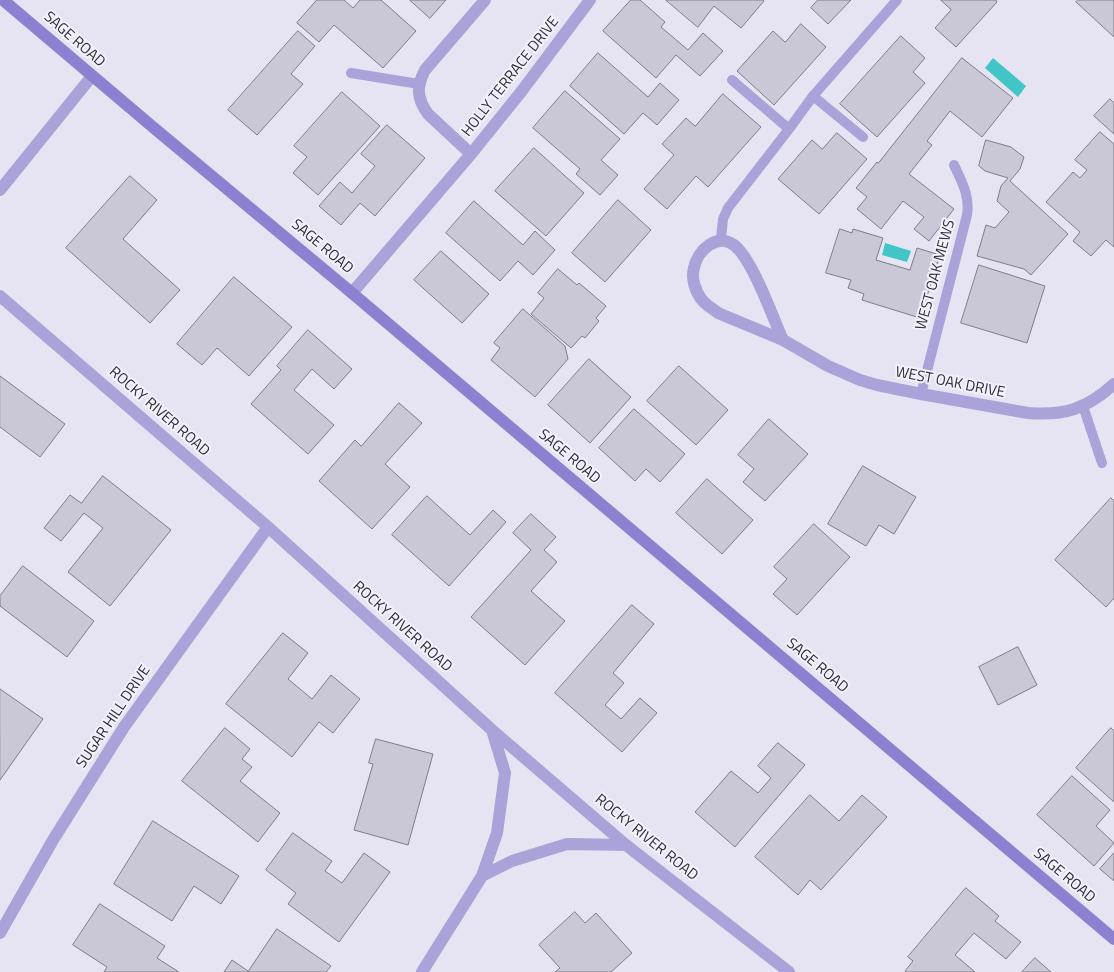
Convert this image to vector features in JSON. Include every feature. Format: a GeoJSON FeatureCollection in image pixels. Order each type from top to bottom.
{"type":"FeatureCollection","features":[{"type":"Feature","properties":{"kind":"street","name":"SAGE ROAD"},"geometry":{"type":"LineString","coordinates":[[3,0],[352,293],[1114,939]]}},
{"type":"Feature","properties":{"kind":"street","name":"HOLLY TERRACE DRIVE"},"geometry":{"type":"LineString","coordinates":[[470,154],[428,114],[423,107],[419,99],[420,84],[425,70],[485,0]]}},
{"type":"Feature","properties":{"kind":"street","name":"HOLLY TERRACE DRIVE"},"geometry":{"type":"LineString","coordinates":[[352,293],[521,92],[590,0]]}},
{"type":"Feature","properties":{"kind":"street"},"geometry":{"type":"LineString","coordinates":[[0,190],[92,76]]}},
{"type":"Feature","properties":{"kind":"street"},"geometry":{"type":"LineString","coordinates":[[721,239],[728,241],[741,252],[756,279],[783,340]]}},
{"type":"Feature","properties":{"kind":"street","name":"WEST OAK DRIVE"},"geometry":{"type":"LineString","coordinates":[[721,239],[713,241],[705,248],[694,267],[693,277],[696,289],[702,300],[718,313],[783,340],[843,373],[877,385],[920,394],[1028,413],[1045,414],[1058,413],[1083,406],[1102,395],[1114,384]]}},
{"type":"Feature","properties":{"kind":"street","name":"ROCKY RIVER ROAD"},"geometry":{"type":"LineString","coordinates":[[0,296],[268,527],[492,730],[626,845],[789,972]]}},
{"type":"Feature","properties":{"kind":"street","name":"SUGAR HILL DRIVE"},"geometry":{"type":"LineString","coordinates":[[0,933],[53,840],[124,728],[268,527]]}},
{"type":"Feature","properties":{"kind":"street"},"geometry":{"type":"LineString","coordinates":[[422,972],[482,876],[497,833],[505,773],[492,730]]}},
{"type":"Feature","properties":{"kind":"street"},"geometry":{"type":"LineString","coordinates":[[482,876],[512,861],[567,844],[626,845]]}},
{"type":"Feature","properties":{"kind":"lane"},"geometry":{"type":"LineString","coordinates":[[721,239],[723,219],[728,208],[813,96],[897,0]]}},
{"type":"Feature","properties":{"kind":"lane"},"geometry":{"type":"LineString","coordinates":[[351,73],[420,84]]}},
{"type":"Feature","properties":{"kind":"lane"},"geometry":{"type":"LineString","coordinates":[[732,80],[789,129]]}},
{"type":"Feature","properties":{"kind":"lane"},"geometry":{"type":"LineString","coordinates":[[813,96],[863,137]]}},
{"type":"Feature","properties":{"kind":"lane","name":"WEST OAK MEWS"},"geometry":{"type":"LineString","coordinates":[[920,394],[968,215],[967,195],[954,165]]}},
{"type":"Feature","properties":{"kind":"lane"},"geometry":{"type":"LineString","coordinates":[[1083,406],[1102,463]]}},
{"type":"Feature","properties":{"kind":"water"},"geometry":{"type":"Polygon","coordinates":[[[993,58],[1026,86],[1018,97],[985,68],[993,58]]]}},
{"type":"Feature","properties":{"kind":"water"},"geometry":{"type":"Polygon","coordinates":[[[885,243],[911,251],[907,262],[882,255],[885,243]]]}},
{"type":"Feature","properties":{"kind":"building"},"geometry":{"type":"Polygon","coordinates":[[[317,0],[344,0],[353,8],[360,0],[381,0],[416,31],[383,68],[334,25],[319,42],[297,23],[317,0]]]}},
{"type":"Feature","properties":{"kind":"building"},"geometry":{"type":"Polygon","coordinates":[[[410,0],[446,0],[430,18],[410,0]]]}},
{"type":"Feature","properties":{"kind":"building"},"geometry":{"type":"Polygon","coordinates":[[[631,0],[640,0],[665,22],[661,27],[688,50],[703,33],[723,51],[700,76],[676,55],[656,78],[603,31],[631,0]]]}},
{"type":"Feature","properties":{"kind":"building"},"geometry":{"type":"Polygon","coordinates":[[[666,0],[764,1],[741,28],[714,6],[698,27],[666,0]]]}},
{"type":"Feature","properties":{"kind":"building"},"geometry":{"type":"Polygon","coordinates":[[[818,0],[851,0],[828,24],[811,8],[818,0]]]}},
{"type":"Feature","properties":{"kind":"building"},"geometry":{"type":"Polygon","coordinates":[[[941,0],[996,0],[997,2],[956,47],[935,28],[951,10],[941,0]]]}},
{"type":"Feature","properties":{"kind":"building"},"geometry":{"type":"Polygon","coordinates":[[[1078,0],[1114,0],[1114,37],[1076,2],[1078,0]]]}},
{"type":"Feature","properties":{"kind":"building"},"geometry":{"type":"Polygon","coordinates":[[[801,24],[826,47],[774,105],[737,71],[773,31],[785,42],[801,24]]]}},
{"type":"Feature","properties":{"kind":"building"},"geometry":{"type":"Polygon","coordinates":[[[298,31],[315,46],[291,74],[303,84],[257,135],[228,110],[298,31]]]}},
{"type":"Feature","properties":{"kind":"building"},"geometry":{"type":"Polygon","coordinates":[[[901,36],[925,58],[913,72],[925,83],[877,137],[840,104],[901,36]]]}},
{"type":"Feature","properties":{"kind":"building"},"geometry":{"type":"Polygon","coordinates":[[[598,53],[648,97],[660,83],[679,100],[657,125],[643,113],[624,134],[570,86],[598,53]]]}},
{"type":"Feature","properties":{"kind":"building"},"geometry":{"type":"Polygon","coordinates":[[[962,58],[1013,98],[982,137],[950,111],[927,141],[932,145],[909,174],[954,209],[929,241],[914,229],[924,217],[903,201],[881,229],[857,209],[867,197],[856,188],[877,162],[878,163],[962,58]]]}},
{"type":"Feature","properties":{"kind":"building"},"geometry":{"type":"Polygon","coordinates":[[[565,91],[620,139],[601,160],[618,175],[600,195],[576,174],[580,169],[533,128],[565,91]]]}},
{"type":"Feature","properties":{"kind":"building"},"geometry":{"type":"Polygon","coordinates":[[[342,92],[380,126],[318,195],[293,173],[307,157],[294,146],[342,92]]]}},
{"type":"Feature","properties":{"kind":"building"},"geometry":{"type":"Polygon","coordinates":[[[723,94],[761,127],[708,187],[696,176],[667,209],[644,189],[674,155],[662,144],[686,118],[695,126],[723,94]]]}},
{"type":"Feature","properties":{"kind":"building"},"geometry":{"type":"Polygon","coordinates":[[[1110,99],[1114,103],[1114,134],[1094,116],[1110,99]]]}},
{"type":"Feature","properties":{"kind":"building"},"geometry":{"type":"Polygon","coordinates":[[[387,125],[425,158],[375,216],[360,203],[341,225],[319,206],[340,182],[352,193],[375,166],[361,154],[387,125]]]}},
{"type":"Feature","properties":{"kind":"building"},"geometry":{"type":"Polygon","coordinates":[[[1100,132],[1114,144],[1114,247],[1106,240],[1091,256],[1073,241],[1080,232],[1046,202],[1073,172],[1080,178],[1087,170],[1075,160],[1100,132]]]}},
{"type":"Feature","properties":{"kind":"building"},"geometry":{"type":"Polygon","coordinates":[[[837,133],[867,159],[819,214],[778,179],[812,140],[822,149],[837,133]]]}},
{"type":"Feature","properties":{"kind":"building"},"geometry":{"type":"Polygon","coordinates":[[[986,140],[1011,147],[1024,157],[1020,169],[1010,181],[1068,234],[1031,275],[1024,269],[977,256],[986,225],[995,228],[1009,212],[997,201],[1001,186],[1008,178],[985,171],[979,166],[986,140]]]}},
{"type":"Feature","properties":{"kind":"building"},"geometry":{"type":"Polygon","coordinates":[[[534,148],[584,193],[546,236],[495,191],[534,148]]]}},
{"type":"Feature","properties":{"kind":"building"},"geometry":{"type":"Polygon","coordinates":[[[130,176],[157,200],[123,239],[180,290],[150,323],[66,248],[130,176]]]}},
{"type":"Feature","properties":{"kind":"building"},"geometry":{"type":"Polygon","coordinates":[[[618,200],[651,230],[605,282],[572,253],[618,200]]]}},
{"type":"Feature","properties":{"kind":"building"},"geometry":{"type":"Polygon","coordinates":[[[474,201],[523,245],[535,231],[555,250],[533,275],[518,261],[500,281],[446,233],[474,201]]]}},
{"type":"Feature","properties":{"kind":"building"},"geometry":{"type":"Polygon","coordinates":[[[840,229],[852,233],[853,229],[883,238],[876,260],[910,270],[917,248],[940,255],[920,318],[862,300],[864,294],[848,288],[851,280],[826,273],[840,229]]]}},
{"type":"Feature","properties":{"kind":"building"},"geometry":{"type":"Polygon","coordinates":[[[441,251],[489,294],[462,323],[414,280],[441,251]]]}},
{"type":"Feature","properties":{"kind":"building"},"geometry":{"type":"Polygon","coordinates":[[[979,265],[1045,286],[1027,343],[961,323],[979,265]]]}},
{"type":"Feature","properties":{"kind":"building"},"geometry":{"type":"Polygon","coordinates":[[[558,269],[577,285],[579,283],[606,306],[596,318],[599,321],[585,338],[582,336],[571,348],[531,314],[544,298],[538,293],[558,269]]]}},
{"type":"Feature","properties":{"kind":"building"},"geometry":{"type":"Polygon","coordinates":[[[234,277],[292,327],[249,376],[217,348],[202,365],[177,344],[234,277]]]}},
{"type":"Feature","properties":{"kind":"building"},"geometry":{"type":"Polygon","coordinates":[[[523,309],[565,346],[568,359],[535,397],[491,360],[500,348],[494,343],[523,309]]]}},
{"type":"Feature","properties":{"kind":"building"},"geometry":{"type":"Polygon","coordinates":[[[308,330],[352,369],[334,389],[312,369],[294,390],[334,425],[308,454],[251,404],[281,370],[277,366],[308,330]]]}},
{"type":"Feature","properties":{"kind":"building"},"geometry":{"type":"Polygon","coordinates":[[[589,359],[631,397],[590,443],[548,405],[589,359]]]}},
{"type":"Feature","properties":{"kind":"building"},"geometry":{"type":"Polygon","coordinates":[[[679,366],[728,410],[696,445],[647,401],[679,366]]]}},
{"type":"Feature","properties":{"kind":"building"},"geometry":{"type":"Polygon","coordinates":[[[0,376],[65,424],[40,457],[0,427],[0,376]]]}},
{"type":"Feature","properties":{"kind":"building"},"geometry":{"type":"Polygon","coordinates":[[[399,403],[422,423],[385,464],[410,487],[372,529],[319,481],[355,440],[361,446],[399,403]]]}},
{"type":"Feature","properties":{"kind":"building"},"geometry":{"type":"Polygon","coordinates":[[[634,409],[685,454],[660,482],[646,469],[635,481],[599,448],[634,409]]]}},
{"type":"Feature","properties":{"kind":"building"},"geometry":{"type":"Polygon","coordinates":[[[769,419],[808,454],[765,501],[743,482],[754,469],[738,455],[769,419]]]}},
{"type":"Feature","properties":{"kind":"building"},"geometry":{"type":"Polygon","coordinates":[[[863,466],[916,497],[894,534],[879,525],[866,546],[828,524],[863,466]]]}},
{"type":"Feature","properties":{"kind":"building"},"geometry":{"type":"Polygon","coordinates":[[[103,476],[171,530],[110,606],[68,572],[103,528],[84,513],[61,541],[44,528],[70,495],[81,503],[103,476]]]}},
{"type":"Feature","properties":{"kind":"building"},"geometry":{"type":"Polygon","coordinates":[[[707,479],[753,520],[722,554],[676,513],[707,479]]]}},
{"type":"Feature","properties":{"kind":"building"},"geometry":{"type":"Polygon","coordinates":[[[427,496],[470,535],[493,510],[506,522],[449,586],[392,535],[427,496]]]}},
{"type":"Feature","properties":{"kind":"building"},"geometry":{"type":"Polygon","coordinates":[[[1111,498],[1114,501],[1114,598],[1106,607],[1055,560],[1111,498]]]}},
{"type":"Feature","properties":{"kind":"building"},"geometry":{"type":"Polygon","coordinates":[[[531,514],[556,537],[544,550],[557,562],[531,591],[565,621],[525,665],[471,617],[531,550],[513,533],[531,514]]]}},
{"type":"Feature","properties":{"kind":"building"},"geometry":{"type":"Polygon","coordinates":[[[814,524],[850,557],[797,615],[773,594],[787,579],[774,567],[814,524]]]}},
{"type":"Feature","properties":{"kind":"building"},"geometry":{"type":"Polygon","coordinates":[[[23,566],[94,621],[67,657],[0,606],[0,596],[23,566]]]}},
{"type":"Feature","properties":{"kind":"building"},"geometry":{"type":"Polygon","coordinates":[[[632,605],[654,624],[613,673],[624,683],[605,705],[621,719],[640,698],[657,713],[622,752],[555,693],[632,605]]]}},
{"type":"Feature","properties":{"kind":"building"},"geometry":{"type":"Polygon","coordinates":[[[283,633],[308,653],[288,679],[312,699],[331,675],[360,699],[333,733],[319,722],[292,757],[226,704],[283,633]]]}},
{"type":"Feature","properties":{"kind":"building"},"geometry":{"type":"Polygon","coordinates":[[[1018,647],[1037,685],[998,705],[979,667],[1018,647]]]}},
{"type":"Feature","properties":{"kind":"building"},"geometry":{"type":"Polygon","coordinates":[[[0,689],[43,719],[0,780],[0,689]]]}},
{"type":"Feature","properties":{"kind":"building"},"geometry":{"type":"Polygon","coordinates":[[[225,728],[250,749],[242,759],[252,767],[240,781],[280,813],[258,842],[182,781],[225,728]]]}},
{"type":"Feature","properties":{"kind":"building"},"geometry":{"type":"Polygon","coordinates":[[[1111,728],[1114,731],[1114,802],[1076,768],[1111,728]]]}},
{"type":"Feature","properties":{"kind":"building"},"geometry":{"type":"Polygon","coordinates":[[[376,739],[433,754],[408,845],[354,830],[373,764],[369,763],[376,739]]]}},
{"type":"Feature","properties":{"kind":"building"},"geometry":{"type":"Polygon","coordinates":[[[778,743],[805,765],[735,847],[695,812],[731,771],[758,793],[771,778],[758,766],[778,743]]]}},
{"type":"Feature","properties":{"kind":"building"},"geometry":{"type":"Polygon","coordinates":[[[1072,776],[1110,810],[1096,826],[1114,843],[1094,866],[1037,815],[1072,776]]]}},
{"type":"Feature","properties":{"kind":"building"},"geometry":{"type":"Polygon","coordinates":[[[810,795],[839,821],[862,795],[887,817],[821,890],[810,880],[798,895],[755,857],[810,795]]]}},
{"type":"Feature","properties":{"kind":"building"},"geometry":{"type":"Polygon","coordinates":[[[153,821],[239,876],[221,904],[194,886],[172,921],[114,884],[153,821]]]}},
{"type":"Feature","properties":{"kind":"building"},"geometry":{"type":"Polygon","coordinates":[[[293,833],[332,861],[325,871],[342,883],[364,853],[390,872],[339,942],[288,904],[296,893],[266,870],[293,833]]]}},
{"type":"Feature","properties":{"kind":"building"},"geometry":{"type":"Polygon","coordinates":[[[1114,853],[1114,881],[1100,869],[1114,853]]]}},
{"type":"Feature","properties":{"kind":"building"},"geometry":{"type":"Polygon","coordinates":[[[966,888],[999,916],[995,921],[1021,942],[1006,959],[974,933],[955,955],[975,972],[905,971],[913,961],[908,957],[966,888]]]}},
{"type":"Feature","properties":{"kind":"building"},"geometry":{"type":"Polygon","coordinates":[[[100,904],[165,946],[157,958],[179,972],[104,972],[107,967],[73,945],[100,904]]]}},
{"type":"Feature","properties":{"kind":"building"},"geometry":{"type":"Polygon","coordinates":[[[575,912],[585,923],[596,913],[632,953],[611,972],[555,972],[560,968],[539,945],[575,912]]]}},
{"type":"Feature","properties":{"kind":"building"},"geometry":{"type":"Polygon","coordinates":[[[277,929],[331,966],[326,972],[224,972],[232,960],[248,971],[277,929]]]}},
{"type":"Feature","properties":{"kind":"building"},"geometry":{"type":"Polygon","coordinates":[[[1035,958],[1051,972],[1022,972],[1035,958]]]}}]}
